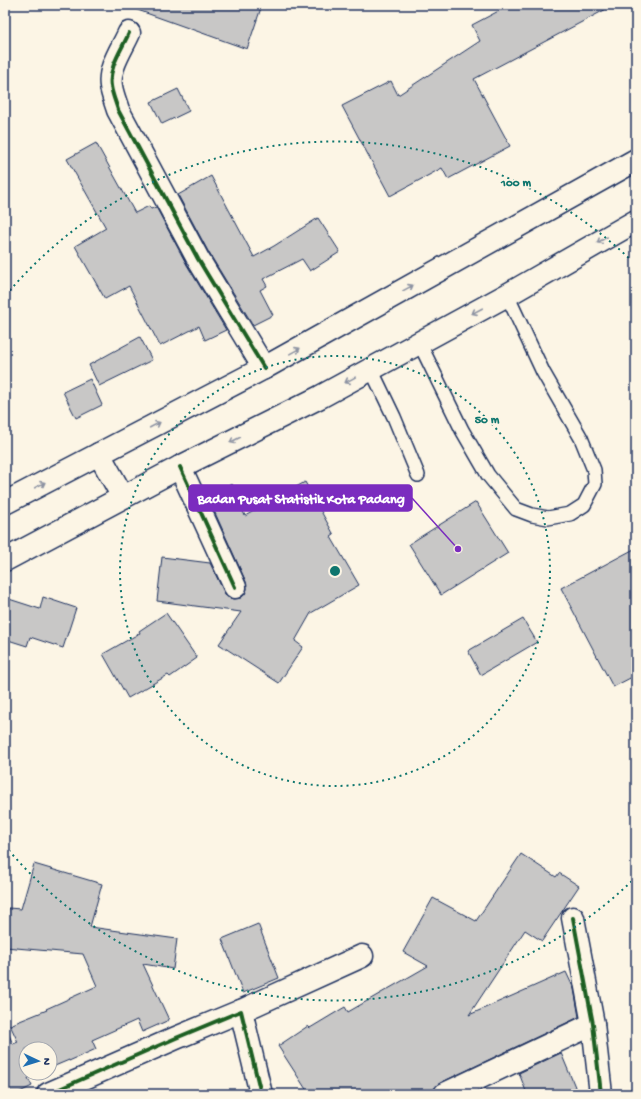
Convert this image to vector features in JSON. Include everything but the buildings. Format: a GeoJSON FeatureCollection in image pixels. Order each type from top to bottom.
{"type":"FeatureCollection","features":[{"type":"Feature","properties":{"kind":"main road"},"geometry":{"type":"LineString","coordinates":[[129,33],[111,75],[110,86],[118,110],[198,259],[264,368]]}},
{"type":"Feature","properties":{"kind":"main road"},"geometry":{"type":"LineString","coordinates":[[5,503],[264,368],[636,160]]}},
{"type":"Feature","properties":{"kind":"main road"},"geometry":{"type":"LineString","coordinates":[[5,560],[180,467],[320,397],[507,295],[636,221]]}},
{"type":"Feature","properties":{"kind":"main road"},"geometry":{"type":"LineString","coordinates":[[99,454],[123,498]]}},
{"type":"Feature","properties":{"kind":"main road"},"geometry":{"type":"LineString","coordinates":[[180,467],[235,587]]}},
{"type":"Feature","properties":{"kind":"main road"},"geometry":{"type":"LineString","coordinates":[[573,918],[593,1024],[601,1094]]}},
{"type":"Feature","properties":{"kind":"main road"},"geometry":{"type":"LineString","coordinates":[[48,1094],[241,1011],[362,956]]}},
{"type":"Feature","properties":{"kind":"main road"},"geometry":{"type":"LineString","coordinates":[[241,1011],[261,1094]]}},
{"type":"Feature","properties":{"kind":"main road"},"geometry":{"type":"LineString","coordinates":[[444,1094],[593,1024]]}},
{"type":"Feature","properties":{"kind":"lane"},"geometry":{"type":"LineString","coordinates":[[419,342],[462,430],[488,475],[516,509],[532,516],[548,518],[570,514],[584,505],[595,484],[594,470],[581,438],[543,372],[507,295]]}},
{"type":"Feature","properties":{"kind":"lane"},"geometry":{"type":"LineString","coordinates":[[371,369],[394,417],[418,476]]}},
{"type":"Feature","properties":{"kind":"cycle path"},"geometry":{"type":"LineString","coordinates":[[129,33],[116,59],[112,72],[112,89],[118,110],[198,259],[264,368]]}},
{"type":"Feature","properties":{"kind":"cycle path"},"geometry":{"type":"LineString","coordinates":[[180,467],[235,587]]}},
{"type":"Feature","properties":{"kind":"cycle path"},"geometry":{"type":"LineString","coordinates":[[573,918],[593,1024],[601,1094]]}},
{"type":"Feature","properties":{"kind":"cycle path"},"geometry":{"type":"LineString","coordinates":[[48,1094],[241,1011],[261,1094]]}},
{"type":"Feature","properties":{"kind":"place","name":"Badan Pusat Statistik Kota Padang"},"geometry":{"type":"Point","coordinates":[458,549]}}]}
